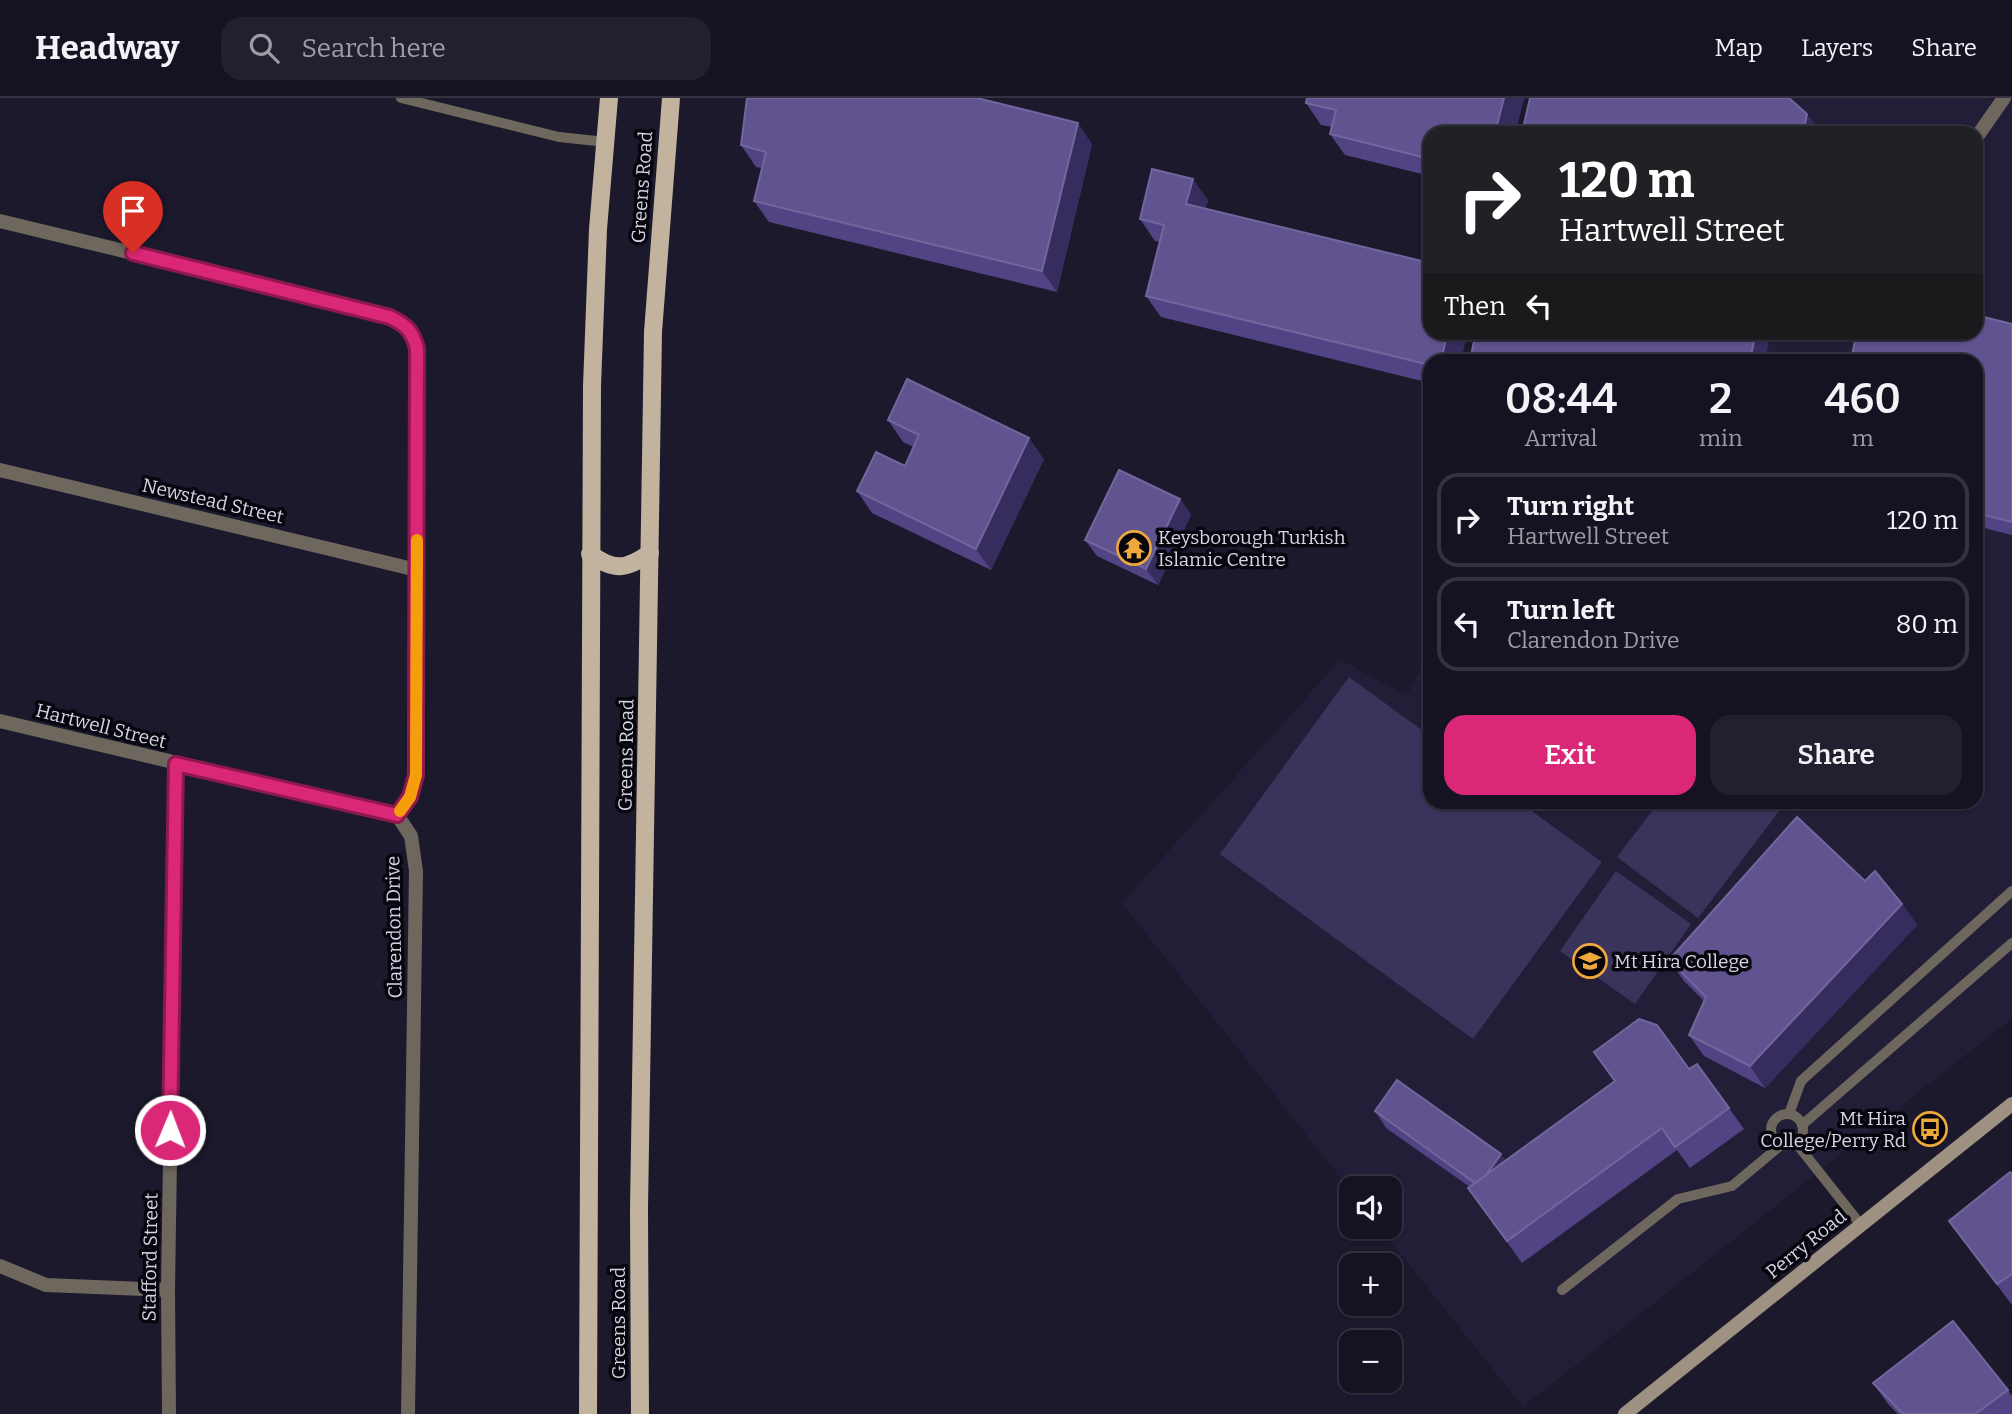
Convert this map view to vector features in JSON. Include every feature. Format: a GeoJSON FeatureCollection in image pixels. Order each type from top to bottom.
{"type":"FeatureCollection","features":[{"type":"Feature","properties":{"kind":"main road","name":"Greens Road"},"geometry":{"type":"LineString","coordinates":[[588,1414],[590,554],[594,312],[609,98]]}},
{"type":"Feature","properties":{"kind":"main road","name":"Greens Road"},"geometry":{"type":"LineString","coordinates":[[640,1414],[639,1209],[653,332],[671,98]]}},
{"type":"Feature","properties":{"kind":"main road"},"geometry":{"type":"LineString","coordinates":[[590,554],[606,565],[617,567],[639,560],[650,553]]}},
{"type":"Feature","properties":{"kind":"main road","name":"Perry Road"},"geometry":{"type":"LineString","coordinates":[[1625,1414],[2012,1104]]}},
{"type":"Feature","properties":{"kind":"street"},"geometry":{"type":"LineString","coordinates":[[1983,128],[2004,98]]}},
{"type":"Feature","properties":{"kind":"street"},"geometry":{"type":"LineString","coordinates":[[0,222],[372,311],[404,324],[413,334],[417,349],[416,775],[410,797],[397,815]]}},
{"type":"Feature","properties":{"kind":"street","name":"Newstead Street"},"geometry":{"type":"LineString","coordinates":[[0,470],[417,570]]}},
{"type":"Feature","properties":{"kind":"street","name":"Hartwell Street"},"geometry":{"type":"LineString","coordinates":[[0,721],[397,815]]}},
{"type":"Feature","properties":{"kind":"street","name":"Stafford Street"},"geometry":{"type":"LineString","coordinates":[[169,1414],[168,1290],[176,764]]}},
{"type":"Feature","properties":{"kind":"street","name":"Clarendon Drive"},"geometry":{"type":"LineString","coordinates":[[397,815],[411,836],[416,871],[408,1414]]}},
{"type":"Feature","properties":{"kind":"street"},"geometry":{"type":"LineString","coordinates":[[0,1266],[46,1285],[168,1290]]}},
{"type":"Feature","properties":{"kind":"lane"},"geometry":{"type":"LineString","coordinates":[[401,98],[559,136],[606,142]]}},
{"type":"Feature","properties":{"kind":"lane"},"geometry":{"type":"LineString","coordinates":[[1789,1114],[1801,1081],[2012,891]]}},
{"type":"Feature","properties":{"kind":"lane"},"geometry":{"type":"LineString","coordinates":[[1802,1125],[2012,943]]}},
{"type":"Feature","properties":{"kind":"lane"},"geometry":{"type":"LineString","coordinates":[[1789,1114],[1802,1125],[1802,1134],[1796,1143],[1786,1147],[1773,1139],[1770,1130],[1778,1116],[1789,1114]]}},
{"type":"Feature","properties":{"kind":"lane"},"geometry":{"type":"LineString","coordinates":[[1796,1143],[1861,1225]]}},
{"type":"Feature","properties":{"kind":"lane"},"geometry":{"type":"LineString","coordinates":[[1562,1290],[1678,1199],[1732,1186],[1781,1145]]}},
{"type":"Feature","properties":{"kind":"shaded area","name":"Mt Hira College"},"geometry":{"type":"Polygon","coordinates":[[[1566,98],[2012,98],[2012,1018],[1523,1407],[1389,1239],[1402,1239],[1402,1176],[1339,1176],[1122,903],[1340,660],[1407,695],[1423,665],[1423,809],[1983,809],[1983,354],[1540,354],[1541,340],[1983,340],[1983,126],[1564,126],[1566,98]]]}},
{"type":"Feature","properties":{"kind":"shaded area"},"geometry":{"type":"Polygon","coordinates":[[[1349,677],[1423,731],[1423,809],[1529,809],[1602,862],[1473,1039],[1220,854],[1349,677]]]}},
{"type":"Feature","properties":{"kind":"shaded area"},"geometry":{"type":"Polygon","coordinates":[[[1654,809],[1781,809],[1698,918],[1617,857],[1654,809]]]}},
{"type":"Feature","properties":{"kind":"shaded area"},"geometry":{"type":"Polygon","coordinates":[[[1616,871],[1691,924],[1635,1004],[1560,951],[1616,871]]]}},
{"type":"Feature","properties":{"kind":"building"},"geometry":{"type":"Polygon","coordinates":[[[747,98],[977,98],[1078,123],[1042,271],[754,201],[766,152],[741,145],[747,98]]]}},
{"type":"Feature","properties":{"kind":"building"},"geometry":{"type":"Polygon","coordinates":[[[1307,98],[1504,98],[1497,126],[1423,126],[1423,157],[1330,134],[1336,110],[1306,103],[1307,98]]]}},
{"type":"Feature","properties":{"kind":"building"},"geometry":{"type":"Polygon","coordinates":[[[1530,98],[1789,98],[1807,114],[1804,126],[1524,126],[1530,98]]]}},
{"type":"Feature","properties":{"kind":"building"},"geometry":{"type":"Polygon","coordinates":[[[1152,169],[1193,179],[1186,204],[1423,261],[1423,340],[1446,340],[1442,354],[1423,354],[1423,363],[1146,296],[1164,225],[1140,219],[1152,169]]]}},
{"type":"Feature","properties":{"kind":"building"},"geometry":{"type":"Polygon","coordinates":[[[1983,317],[2012,324],[2012,522],[1983,515],[1983,354],[1852,354],[1855,340],[1983,340],[1983,317]]]}},
{"type":"Feature","properties":{"kind":"building"},"geometry":{"type":"Polygon","coordinates":[[[1474,340],[1754,340],[1751,354],[1471,354],[1474,340]]]}},
{"type":"Feature","properties":{"kind":"building"},"geometry":{"type":"Polygon","coordinates":[[[907,379],[1029,438],[976,549],[857,491],[876,452],[905,466],[919,435],[888,420],[907,379]]]}},
{"type":"Feature","properties":{"kind":"building"},"geometry":{"type":"Polygon","coordinates":[[[1119,470],[1180,499],[1146,569],[1085,540],[1119,470]]]}},
{"type":"Feature","properties":{"kind":"building"},"geometry":{"type":"Polygon","coordinates":[[[1797,817],[1865,881],[1875,871],[1902,904],[1750,1066],[1689,1035],[1706,997],[1669,960],[1797,817]]]}},
{"type":"Feature","properties":{"kind":"building"},"geometry":{"type":"Polygon","coordinates":[[[1639,1019],[1657,1025],[1689,1069],[1697,1064],[1729,1108],[1675,1147],[1662,1128],[1507,1241],[1468,1188],[1615,1081],[1594,1052],[1639,1019]]]}},
{"type":"Feature","properties":{"kind":"building"},"geometry":{"type":"Polygon","coordinates":[[[1397,1080],[1501,1154],[1486,1175],[1475,1183],[1375,1111],[1397,1080]]]}},
{"type":"Feature","properties":{"kind":"building"},"geometry":{"type":"Polygon","coordinates":[[[2010,1172],[2012,1274],[1997,1284],[1949,1221],[2010,1172]]]}},
{"type":"Feature","properties":{"kind":"building"},"geometry":{"type":"Polygon","coordinates":[[[1953,1321],[2008,1390],[1975,1414],[1903,1414],[1873,1383],[1953,1321]]]}},
{"type":"Feature","properties":{"kind":"slow traffic"},"geometry":{"type":"LineString","coordinates":[[400,811],[410,797],[416,775],[417,540]]}},
{"type":"Feature","properties":{"kind":"place","name":"Keysborough Turkish Islamic Centre"},"geometry":{"type":"Point","coordinates":[1134,548]}},
{"type":"Feature","properties":{"kind":"place","name":"Mt Hira College"},"geometry":{"type":"Point","coordinates":[1590,961]}},
{"type":"Feature","properties":{"kind":"place","name":"Mt Hira College/Perry Rd"},"geometry":{"type":"Point","coordinates":[1930,1129]}},
{"type":"Feature","properties":{"kind":"route"},"geometry":{"type":"LineString","coordinates":[[133,253],[390,317],[404,324],[413,334],[417,349],[416,775],[410,797],[397,815],[176,764],[170,1130]]}}]}
